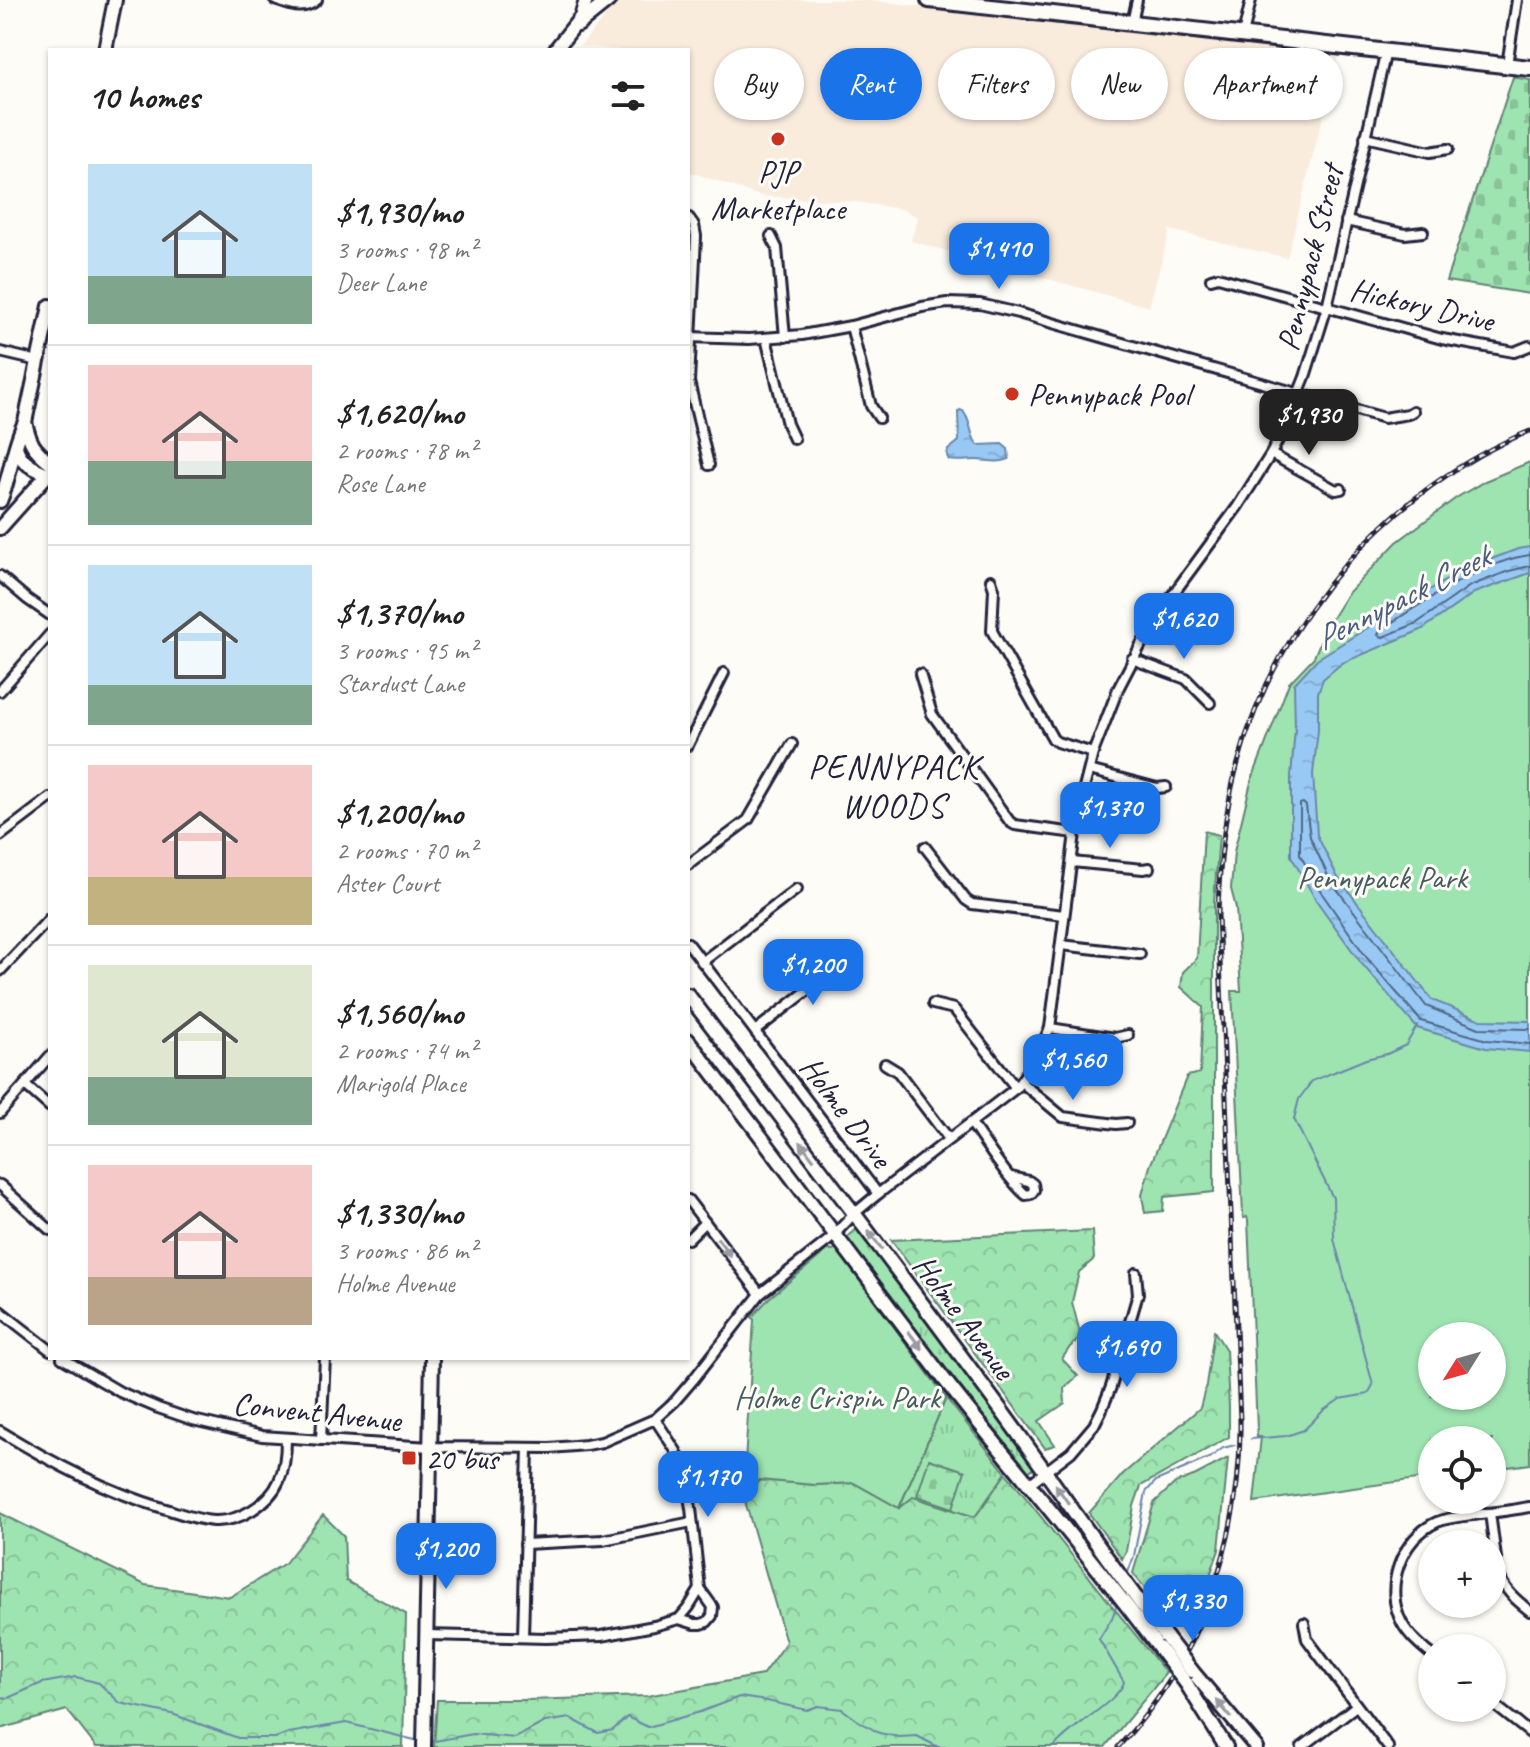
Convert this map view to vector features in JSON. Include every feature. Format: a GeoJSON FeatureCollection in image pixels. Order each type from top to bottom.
{"type":"FeatureCollection","features":[{"type":"Feature","properties":{"kind":"main road"},"geometry":{"type":"LineString","coordinates":[[105,48],[115,0]]}},
{"type":"Feature","properties":{"kind":"main road"},"geometry":{"type":"LineString","coordinates":[[557,48],[581,17],[586,0]]}},
{"type":"Feature","properties":{"kind":"main road"},"geometry":{"type":"LineString","coordinates":[[572,29],[609,0]]}},
{"type":"Feature","properties":{"kind":"main road"},"geometry":{"type":"LineString","coordinates":[[929,0],[1530,68]]}},
{"type":"Feature","properties":{"kind":"main road"},"geometry":{"type":"LineString","coordinates":[[0,501],[25,422],[48,315]]}},
{"type":"Feature","properties":{"kind":"main road"},"geometry":{"type":"LineString","coordinates":[[25,422],[31,444],[48,469]]}},
{"type":"Feature","properties":{"kind":"main road"},"geometry":{"type":"LineString","coordinates":[[16,444],[17,452],[25,463],[35,469],[48,471]]}},
{"type":"Feature","properties":{"kind":"main road"},"geometry":{"type":"LineString","coordinates":[[0,528],[48,472]]}},
{"type":"Feature","properties":{"kind":"main road","name":"Holme Avenue"},"geometry":{"type":"LineString","coordinates":[[690,998],[855,1213],[1046,1471],[1130,1609],[1163,1643]]}},
{"type":"Feature","properties":{"kind":"main road"},"geometry":{"type":"LineString","coordinates":[[690,1017],[699,1010]]}},
{"type":"Feature","properties":{"kind":"main road","name":"Holme Avenue"},"geometry":{"type":"LineString","coordinates":[[690,1043],[986,1433],[1029,1484],[1134,1596],[1163,1643],[1189,1677],[1256,1747]]}},
{"type":"Feature","properties":{"kind":"main road"},"geometry":{"type":"LineString","coordinates":[[424,1742],[432,1360]]}},
{"type":"Feature","properties":{"kind":"main road","name":"Holme Avenue"},"geometry":{"type":"LineString","coordinates":[[1189,1677],[1222,1745]]}},
{"type":"Feature","properties":{"kind":"street"},"geometry":{"type":"LineString","coordinates":[[275,0],[300,8],[317,0]]}},
{"type":"Feature","properties":{"kind":"street"},"geometry":{"type":"LineString","coordinates":[[1132,23],[1137,0]]}},
{"type":"Feature","properties":{"kind":"street"},"geometry":{"type":"LineString","coordinates":[[1243,35],[1251,0]]}},
{"type":"Feature","properties":{"kind":"street"},"geometry":{"type":"LineString","coordinates":[[1507,65],[1517,0]]}},
{"type":"Feature","properties":{"kind":"street","name":"Pennypack Street"},"geometry":{"type":"LineString","coordinates":[[834,1234],[878,1194],[1018,1085],[1038,1054],[1050,1028],[1075,833],[1093,753],[1132,659],[1168,601],[1238,506],[1286,424],[1327,307],[1386,51]]}},
{"type":"Feature","properties":{"kind":"street"},"geometry":{"type":"LineString","coordinates":[[1365,137],[1430,152],[1448,149]]}},
{"type":"Feature","properties":{"kind":"street"},"geometry":{"type":"LineString","coordinates":[[690,219],[696,236],[690,390],[709,465]]}},
{"type":"Feature","properties":{"kind":"street"},"geometry":{"type":"LineString","coordinates":[[1346,221],[1405,234],[1423,232]]}},
{"type":"Feature","properties":{"kind":"street"},"geometry":{"type":"LineString","coordinates":[[771,236],[777,248],[785,337]]}},
{"type":"Feature","properties":{"kind":"street","name":"Hickory Drive"},"geometry":{"type":"LineString","coordinates":[[1211,279],[1218,277],[1442,339],[1514,352],[1529,346]]}},
{"type":"Feature","properties":{"kind":"street"},"geometry":{"type":"LineString","coordinates":[[690,337],[785,337],[851,326],[932,305],[980,304],[1384,418],[1413,411]]}},
{"type":"Feature","properties":{"kind":"street"},"geometry":{"type":"LineString","coordinates":[[851,326],[871,406],[879,418]]}},
{"type":"Feature","properties":{"kind":"street"},"geometry":{"type":"LineString","coordinates":[[766,338],[787,424],[794,439]]}},
{"type":"Feature","properties":{"kind":"street"},"geometry":{"type":"LineString","coordinates":[[0,352],[38,361]]}},
{"type":"Feature","properties":{"kind":"street"},"geometry":{"type":"LineString","coordinates":[[1271,454],[1336,490],[1341,489]]}},
{"type":"Feature","properties":{"kind":"street"},"geometry":{"type":"LineString","coordinates":[[0,576],[48,614]]}},
{"type":"Feature","properties":{"kind":"street"},"geometry":{"type":"LineString","coordinates":[[991,580],[994,589],[992,631],[1053,739],[1093,753]]}},
{"type":"Feature","properties":{"kind":"street"},"geometry":{"type":"LineString","coordinates":[[0,691],[48,636]]}},
{"type":"Feature","properties":{"kind":"street"},"geometry":{"type":"LineString","coordinates":[[1132,659],[1186,679],[1210,703]]}},
{"type":"Feature","properties":{"kind":"street"},"geometry":{"type":"LineString","coordinates":[[690,741],[724,673]]}},
{"type":"Feature","properties":{"kind":"street"},"geometry":{"type":"LineString","coordinates":[[920,674],[932,714],[1010,822],[1075,833]]}},
{"type":"Feature","properties":{"kind":"street"},"geometry":{"type":"LineString","coordinates":[[690,864],[748,820],[792,744]]}},
{"type":"Feature","properties":{"kind":"street"},"geometry":{"type":"LineString","coordinates":[[1089,770],[1157,788],[1166,787]]}},
{"type":"Feature","properties":{"kind":"street"},"geometry":{"type":"LineString","coordinates":[[0,836],[48,800]]}},
{"type":"Feature","properties":{"kind":"street"},"geometry":{"type":"LineString","coordinates":[[925,847],[969,903],[1064,915]]}},
{"type":"Feature","properties":{"kind":"street"},"geometry":{"type":"LineString","coordinates":[[1072,862],[1149,868]]}},
{"type":"Feature","properties":{"kind":"street"},"geometry":{"type":"LineString","coordinates":[[702,962],[797,889]]}},
{"type":"Feature","properties":{"kind":"street"},"geometry":{"type":"LineString","coordinates":[[0,971],[48,920]]}},
{"type":"Feature","properties":{"kind":"street"},"geometry":{"type":"LineString","coordinates":[[1061,945],[1140,954]]}},
{"type":"Feature","properties":{"kind":"street","name":"Holme Drive"},"geometry":{"type":"LineString","coordinates":[[690,946],[878,1194]]}},
{"type":"Feature","properties":{"kind":"street"},"geometry":{"type":"LineString","coordinates":[[755,1031],[851,957]]}},
{"type":"Feature","properties":{"kind":"street"},"geometry":{"type":"LineString","coordinates":[[933,1004],[954,1009],[1018,1085],[1063,1117],[1127,1123]]}},
{"type":"Feature","properties":{"kind":"street"},"geometry":{"type":"LineString","coordinates":[[1050,1028],[1115,1038],[1128,1035]]}},
{"type":"Feature","properties":{"kind":"street"},"geometry":{"type":"LineString","coordinates":[[0,1113],[48,1058]]}},
{"type":"Feature","properties":{"kind":"street"},"geometry":{"type":"LineString","coordinates":[[885,1064],[898,1072],[949,1139]]}},
{"type":"Feature","properties":{"kind":"street"},"geometry":{"type":"LineString","coordinates":[[25,1085],[48,1105]]}},
{"type":"Feature","properties":{"kind":"street"},"geometry":{"type":"LineString","coordinates":[[971,1123],[1011,1177]]}},
{"type":"Feature","properties":{"kind":"street"},"geometry":{"type":"LineString","coordinates":[[0,1185],[48,1228]]}},
{"type":"Feature","properties":{"kind":"street"},"geometry":{"type":"LineString","coordinates":[[690,1203],[760,1294]]}},
{"type":"Feature","properties":{"kind":"street"},"geometry":{"type":"LineString","coordinates":[[690,1237],[705,1222]]}},
{"type":"Feature","properties":{"kind":"street","name":"Convent Avenue"},"geometry":{"type":"LineString","coordinates":[[65,1360],[120,1392],[158,1408],[226,1429],[286,1439],[528,1449],[602,1442],[655,1419],[693,1380],[760,1294],[834,1234]]}},
{"type":"Feature","properties":{"kind":"street"},"geometry":{"type":"LineString","coordinates":[[1029,1484],[1071,1452],[1102,1409],[1138,1294],[1136,1273]]}},
{"type":"Feature","properties":{"kind":"street"},"geometry":{"type":"LineString","coordinates":[[0,1311],[48,1348]]}},
{"type":"Feature","properties":{"kind":"street"},"geometry":{"type":"LineString","coordinates":[[321,1440],[325,1360]]}},
{"type":"Feature","properties":{"kind":"street"},"geometry":{"type":"LineString","coordinates":[[427,1635],[601,1636],[679,1619],[701,1624],[712,1616],[713,1607],[700,1589],[684,1469],[655,1419]]}},
{"type":"Feature","properties":{"kind":"street"},"geometry":{"type":"LineString","coordinates":[[0,1431],[51,1462],[98,1485],[140,1502],[194,1518],[217,1521],[237,1517],[269,1497],[279,1481],[286,1455],[286,1439]]}},
{"type":"Feature","properties":{"kind":"street"},"geometry":{"type":"LineString","coordinates":[[523,1637],[528,1449]]}},
{"type":"Feature","properties":{"kind":"street"},"geometry":{"type":"LineString","coordinates":[[1506,1511],[1530,1507]]}},
{"type":"Feature","properties":{"kind":"street"},"geometry":{"type":"LineString","coordinates":[[1418,1643],[1410,1636],[1395,1605],[1396,1573],[1406,1548],[1416,1536],[1439,1521],[1484,1514]]}},
{"type":"Feature","properties":{"kind":"street"},"geometry":{"type":"LineString","coordinates":[[1490,1514],[1501,1582],[1530,1611]]}},
{"type":"Feature","properties":{"kind":"street"},"geometry":{"type":"LineString","coordinates":[[525,1544],[603,1540],[692,1522]]}},
{"type":"Feature","properties":{"kind":"street"},"geometry":{"type":"LineString","coordinates":[[679,1619],[700,1589]]}},
{"type":"Feature","properties":{"kind":"street"},"geometry":{"type":"LineString","coordinates":[[1304,1623],[1307,1639],[1388,1747]]}},
{"type":"Feature","properties":{"kind":"street"},"geometry":{"type":"LineString","coordinates":[[1302,1747],[1356,1706]]}},
{"type":"Feature","properties":{"kind":"street"},"geometry":{"type":"LineString","coordinates":[[1506,1714],[1530,1733]]}},
{"type":"Feature","properties":{"kind":"shaded area"},"geometry":{"type":"Polygon","coordinates":[[[619,0],[868,0],[1264,48],[1184,48],[1184,120],[1322,120],[1287,258],[1170,230],[1149,307],[911,241],[918,217],[901,209],[857,202],[760,196],[690,172],[690,48],[580,46],[619,0]]]}},
{"type":"Feature","properties":{"kind":"green space"},"geometry":{"type":"Polygon","coordinates":[[[1513,77],[1530,80],[1530,294],[1446,281],[1513,77]]]}},
{"type":"Feature","properties":{"kind":"green space","name":"Pennypack Park"},"geometry":{"type":"Polygon","coordinates":[[[1530,462],[1530,1464],[1506,1467],[1506,1426],[1418,1426],[1418,1479],[1254,1502],[1261,1437],[1257,1437],[1248,1220],[1243,1214],[1232,991],[1241,991],[1236,908],[1231,889],[1234,852],[1251,782],[1289,683],[1314,657],[1326,628],[1347,594],[1397,542],[1456,498],[1485,481],[1530,462]]]}},
{"type":"Feature","properties":{"kind":"green space"},"geometry":{"type":"Polygon","coordinates":[[[1204,831],[1219,835],[1214,901],[1214,1192],[1164,1197],[1163,1211],[1145,1213],[1142,1195],[1150,1166],[1187,1076],[1200,1073],[1203,1007],[1181,987],[1183,972],[1197,958],[1204,831]]]}},
{"type":"Feature","properties":{"kind":"green space"},"geometry":{"type":"Polygon","coordinates":[[[858,1227],[1036,1466],[1028,1472],[1004,1442],[986,1426],[845,1240],[858,1227]]]}},
{"type":"Feature","properties":{"kind":"green space"},"geometry":{"type":"Polygon","coordinates":[[[1092,1231],[1094,1259],[1079,1272],[1072,1302],[1081,1337],[1062,1359],[1078,1376],[1064,1388],[1065,1403],[1039,1421],[1055,1445],[1045,1448],[891,1240],[1092,1231]]]}},
{"type":"Feature","properties":{"kind":"green space","name":"Holme Crispin Park"},"geometry":{"type":"Polygon","coordinates":[[[836,1248],[946,1398],[899,1508],[854,1483],[815,1485],[760,1480],[743,1494],[752,1317],[769,1298],[829,1249],[836,1248]]]}},
{"type":"Feature","properties":{"kind":"green space"},"geometry":{"type":"Polygon","coordinates":[[[1214,1331],[1226,1350],[1229,1437],[1141,1486],[1122,1559],[1089,1513],[1123,1474],[1200,1408],[1214,1331]]]}},
{"type":"Feature","properties":{"kind":"green space"},"geometry":{"type":"Polygon","coordinates":[[[946,1398],[1006,1473],[975,1517],[913,1498],[899,1508],[946,1398]]]}},
{"type":"Feature","properties":{"kind":"green space"},"geometry":{"type":"Polygon","coordinates":[[[1228,1458],[1219,1550],[1205,1589],[1192,1612],[1165,1615],[1133,1573],[1154,1503],[1175,1483],[1228,1458]]]}},
{"type":"Feature","properties":{"kind":"green space"},"geometry":{"type":"Polygon","coordinates":[[[929,1459],[965,1471],[953,1508],[917,1496],[929,1459]]]}},
{"type":"Feature","properties":{"kind":"green space"},"geometry":{"type":"Polygon","coordinates":[[[1006,1473],[1166,1673],[1105,1747],[434,1747],[437,1700],[647,1696],[762,1675],[786,1642],[743,1494],[760,1480],[815,1485],[854,1483],[899,1508],[913,1497],[975,1517],[1006,1473]]]}},
{"type":"Feature","properties":{"kind":"green space"},"geometry":{"type":"Polygon","coordinates":[[[0,1513],[145,1585],[230,1597],[285,1563],[323,1515],[344,1536],[346,1581],[406,1614],[403,1747],[96,1747],[67,1710],[0,1729],[0,1513]]]}},
{"type":"Feature","properties":{"kind":"water"},"geometry":{"type":"Polygon","coordinates":[[[960,410],[966,415],[978,445],[1002,444],[1008,449],[1009,459],[997,462],[949,460],[948,450],[959,441],[960,410]]]}},
{"type":"Feature","properties":{"kind":"water"},"geometry":{"type":"Polygon","coordinates":[[[1530,547],[1530,573],[1474,593],[1421,630],[1342,663],[1323,679],[1318,693],[1313,774],[1317,835],[1337,876],[1432,1000],[1481,1020],[1530,1021],[1530,1052],[1486,1048],[1417,1028],[1361,963],[1316,900],[1291,856],[1291,776],[1295,729],[1294,684],[1317,659],[1465,569],[1530,547]]]}},
{"type":"Feature","properties":{"kind":"waterway"},"geometry":{"type":"LineString","coordinates":[[1251,1439],[1286,1436],[1304,1430],[1340,1399],[1368,1394],[1373,1385],[1334,1239],[1333,1198],[1294,1119],[1299,1099],[1312,1081],[1406,1045],[1417,1026]]}},
{"type":"Feature","properties":{"kind":"waterway"},"geometry":{"type":"LineString","coordinates":[[1127,1575],[1134,1556],[1146,1492],[1156,1481],[1235,1445]]}},
{"type":"Feature","properties":{"kind":"waterway"},"geometry":{"type":"LineString","coordinates":[[1054,1747],[1104,1706],[1124,1682],[1099,1639],[1117,1604]]}},
{"type":"Feature","properties":{"kind":"waterway"},"geometry":{"type":"LineString","coordinates":[[0,1697],[8,1698],[42,1683],[76,1677],[99,1683],[120,1703],[172,1714],[238,1738],[275,1738],[346,1723],[419,1741]]}},
{"type":"Feature","properties":{"kind":"waterway"},"geometry":{"type":"LineString","coordinates":[[429,1742],[473,1734],[515,1738],[545,1722],[570,1718],[598,1733],[613,1730],[627,1717],[648,1727],[739,1697],[807,1710],[818,1706],[842,1709],[879,1733],[899,1737],[917,1736],[938,1747]]}},
{"type":"Feature","properties":{"kind":"railway"},"geometry":{"type":"LineString","coordinates":[[1118,1747],[1147,1713],[1194,1636],[1224,1552],[1239,1464],[1240,1420],[1218,915],[1223,838],[1238,763],[1256,709],[1280,658],[1310,609],[1346,564],[1387,522],[1431,486],[1479,455],[1530,431]]}},
{"type":"Feature","properties":{"kind":"place","name":"PJP Marketplace"},"geometry":{"type":"Point","coordinates":[778,139]}},
{"type":"Feature","properties":{"kind":"place","name":"Pennypack Pool"},"geometry":{"type":"Point","coordinates":[1012,394]}},
{"type":"Feature","properties":{"kind":"place","name":"20 bus"},"geometry":{"type":"Point","coordinates":[409,1458]}},
{"type":"Feature","properties":{"kind":"district","name":"PENNYPACK WOODS"},"geometry":{"type":"Point","coordinates":[894,786]}},
{"type":"Feature","properties":{"kind":"water label","name":"Pennypack Creek"},"geometry":{"type":"Point","coordinates":[1402,597]}}]}
